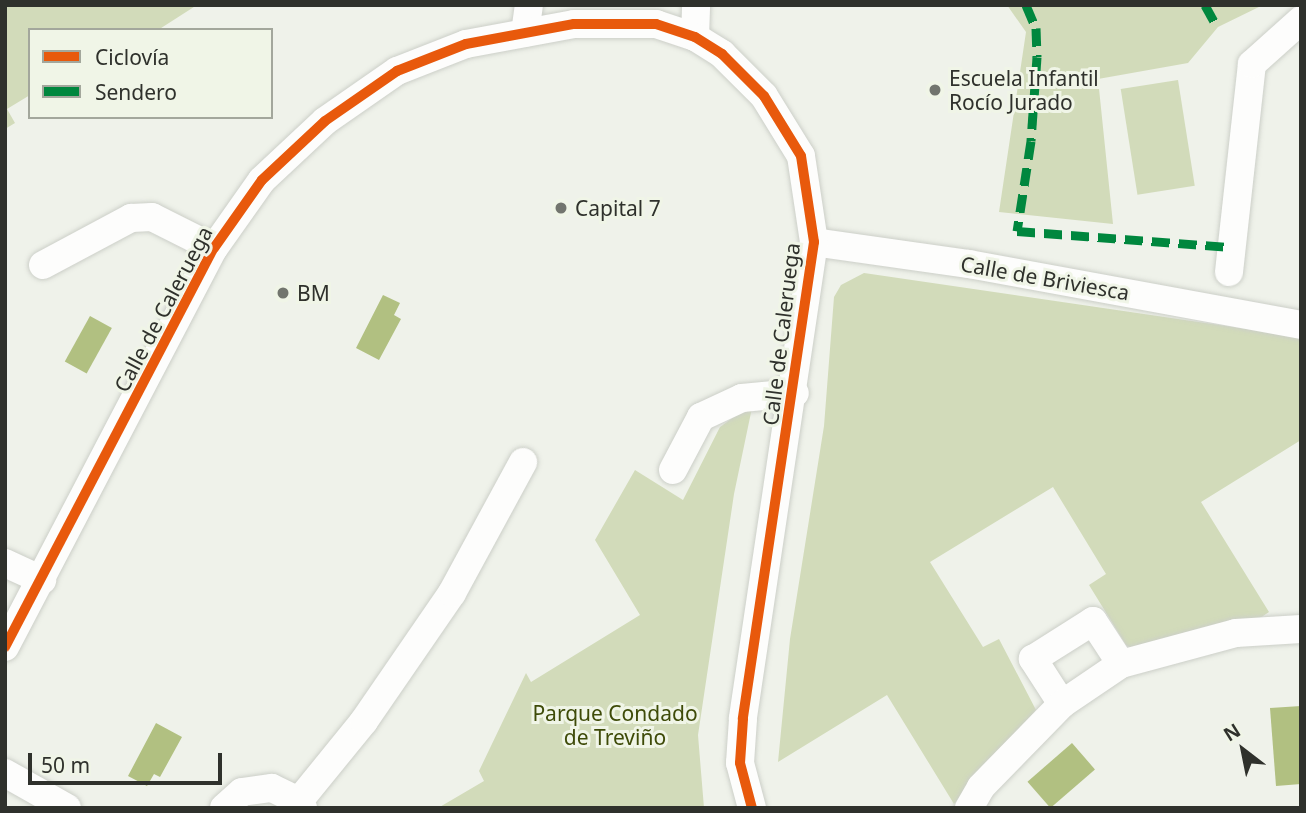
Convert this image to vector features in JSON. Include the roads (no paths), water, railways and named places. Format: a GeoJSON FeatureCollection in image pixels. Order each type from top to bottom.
{"type":"FeatureCollection","features":[{"type":"Feature","properties":{"kind":"street"},"geometry":{"type":"LineString","coordinates":[[524,33],[529,5]]}},
{"type":"Feature","properties":{"kind":"street"},"geometry":{"type":"LineString","coordinates":[[695,37],[696,5]]}},
{"type":"Feature","properties":{"kind":"street"},"geometry":{"type":"LineString","coordinates":[[1229,272],[1252,64],[1301,20]]}},
{"type":"Feature","properties":{"kind":"street","name":"Calle de Caleruega"},"geometry":{"type":"LineString","coordinates":[[5,647],[214,248],[262,180],[325,121],[397,72],[466,44],[574,24],[656,24],[695,37],[722,54],[764,96],[801,156],[814,242],[795,393],[743,719],[740,763],[752,808]]}},
{"type":"Feature","properties":{"kind":"street","name":"Calle de Caleruega"},"geometry":{"type":"LineString","coordinates":[[43,265],[131,218],[152,217],[214,248]]}},
{"type":"Feature","properties":{"kind":"street","name":"Calle de Briviesca"},"geometry":{"type":"LineString","coordinates":[[814,242],[1292,318]]}},
{"type":"Feature","properties":{"kind":"street","name":"Calle de Caleruega"},"geometry":{"type":"LineString","coordinates":[[673,470],[701,417],[742,398],[795,393]]}},
{"type":"Feature","properties":{"kind":"street"},"geometry":{"type":"LineString","coordinates":[[224,808],[242,792],[272,788],[301,804],[364,721],[452,593],[523,462]]}},
{"type":"Feature","properties":{"kind":"street"},"geometry":{"type":"LineString","coordinates":[[5,563],[42,580]]}},
{"type":"Feature","properties":{"kind":"street"},"geometry":{"type":"LineString","coordinates":[[1062,704],[1033,659],[1093,621],[1121,664]]}},
{"type":"Feature","properties":{"kind":"street"},"geometry":{"type":"LineString","coordinates":[[969,808],[981,787],[1062,704],[1121,664],[1213,643],[1236,633],[1301,629]]}},
{"type":"Feature","properties":{"kind":"street"},"geometry":{"type":"LineString","coordinates":[[5,773],[67,808]]}},
{"type":"Feature","properties":{"kind":"place","name":"Escuela Infantil Rocío Jurado"},"geometry":{"type":"Point","coordinates":[935,90]}},
{"type":"Feature","properties":{"kind":"place","name":"Capital 7"},"geometry":{"type":"Point","coordinates":[561,208]}},
{"type":"Feature","properties":{"kind":"place","name":"BM"},"geometry":{"type":"Point","coordinates":[283,293]}},
{"type":"Feature","properties":{"kind":"park label","name":"Parque Condado de Treviño"},"geometry":{"type":"Point","coordinates":[615,725]}}]}
